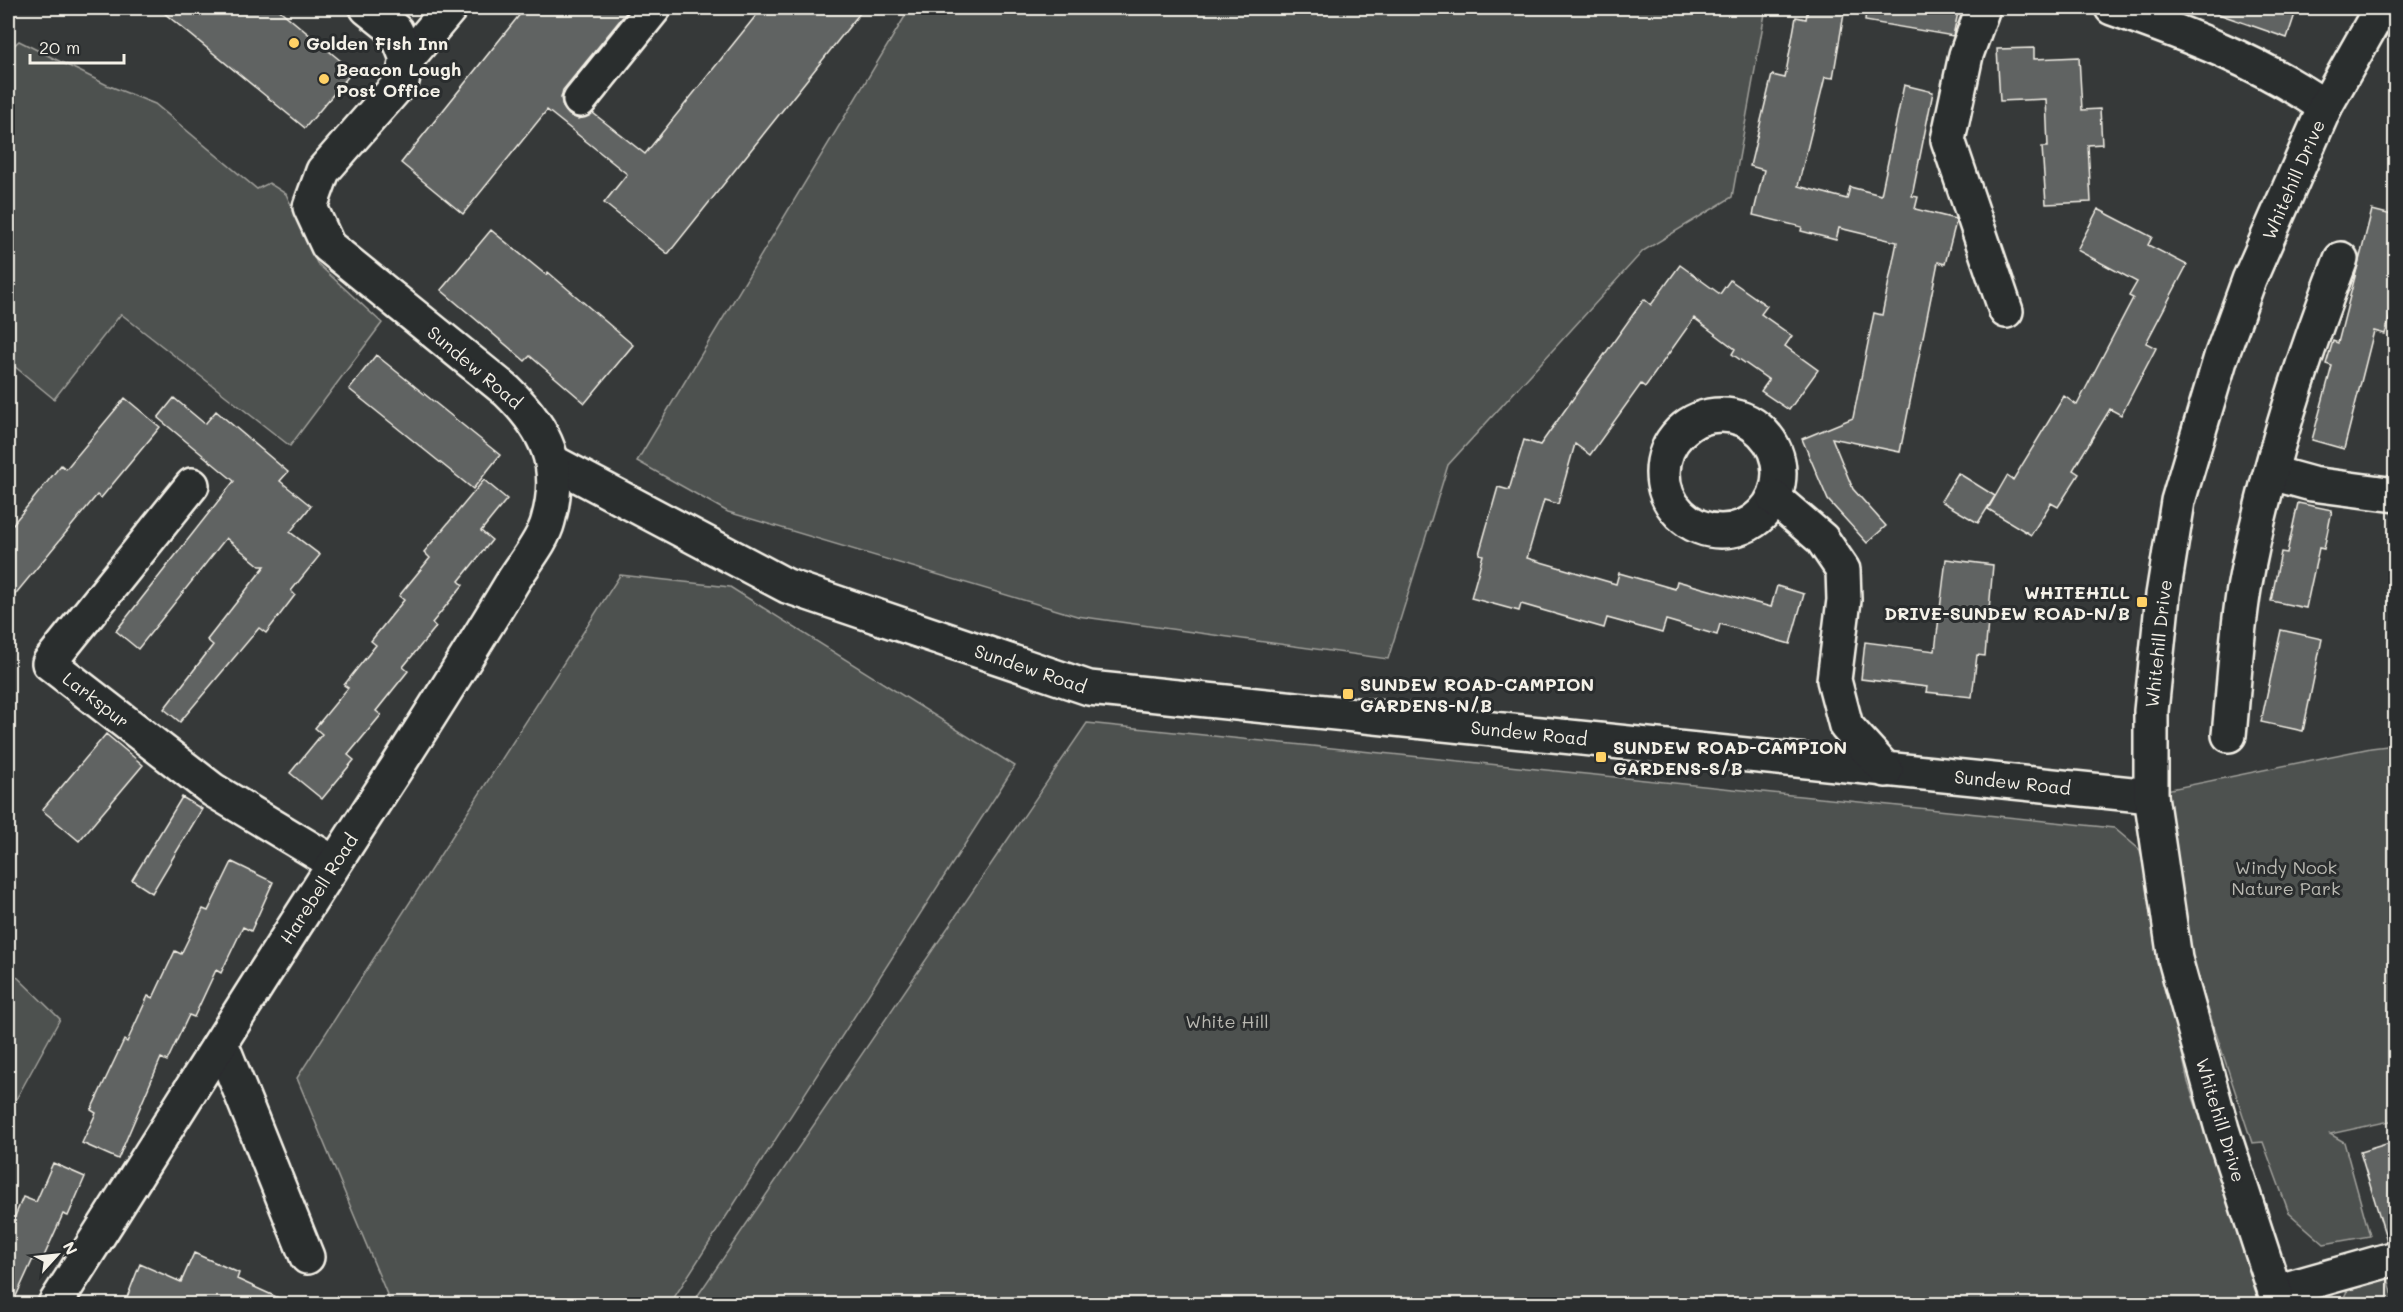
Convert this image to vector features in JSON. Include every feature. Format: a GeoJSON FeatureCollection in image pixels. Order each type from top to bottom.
{"type":"FeatureCollection","features":[{"type":"Feature","properties":{"kind":"street"},"geometry":{"type":"LineString","coordinates":[[367,8],[396,32],[407,59],[450,8]]}},
{"type":"Feature","properties":{"kind":"street"},"geometry":{"type":"LineString","coordinates":[[580,100],[654,8]]}},
{"type":"Feature","properties":{"kind":"street"},"geometry":{"type":"LineString","coordinates":[[1983,8],[1966,55],[1948,140],[2006,311]]}},
{"type":"Feature","properties":{"kind":"street"},"geometry":{"type":"LineString","coordinates":[[2112,8],[2210,43],[2289,81],[2325,107]]}},
{"type":"Feature","properties":{"kind":"street","name":"Whitehill Drive"},"geometry":{"type":"LineString","coordinates":[[2277,1298],[2222,1129],[2175,959],[2151,796],[2151,711],[2178,501],[2221,357],[2249,280],[2325,107],[2381,8]]}},
{"type":"Feature","properties":{"kind":"street","name":"Sundew Road"},"geometry":{"type":"LineString","coordinates":[[407,59],[402,81],[323,171],[310,207],[328,246],[507,391],[530,414],[544,437],[553,462],[787,586],[1089,688],[2151,796]]}},
{"type":"Feature","properties":{"kind":"street"},"geometry":{"type":"LineString","coordinates":[[2229,735],[2244,589],[2272,473],[2318,319],[2341,260]]}},
{"type":"Feature","properties":{"kind":"street","name":"Harebell Road"},"geometry":{"type":"LineString","coordinates":[[55,1305],[334,863],[458,672],[548,523],[553,493],[553,462]]}},
{"type":"Feature","properties":{"kind":"street"},"geometry":{"type":"LineString","coordinates":[[2272,473],[2312,484],[2396,495]]}},
{"type":"Feature","properties":{"kind":"street","name":"Larkspur"},"geometry":{"type":"LineString","coordinates":[[192,485],[49,663],[213,790],[334,863]]}},
{"type":"Feature","properties":{"kind":"street"},"geometry":{"type":"LineString","coordinates":[[1774,498],[1822,540],[1843,570],[1844,600],[1834,680],[1846,726],[1886,770]]}},
{"type":"Feature","properties":{"kind":"street"},"geometry":{"type":"LineString","coordinates":[[221,1043],[307,1257]]}},
{"type":"Feature","properties":{"kind":"street"},"geometry":{"type":"LineString","coordinates":[[2277,1298],[2396,1258]]}},
{"type":"Feature","properties":{"kind":"green space"},"geometry":{"type":"Polygon","coordinates":[[[910,8],[1766,8],[1732,197],[1643,251],[1448,465],[1388,659],[1077,616],[728,512],[637,461],[910,8]]]}},
{"type":"Feature","properties":{"kind":"green space"},"geometry":{"type":"Polygon","coordinates":[[[19,41],[107,85],[155,104],[257,189],[269,183],[286,194],[317,263],[382,323],[290,446],[121,314],[54,399],[8,361],[8,51],[19,41]]]}},
{"type":"Feature","properties":{"kind":"green space"},"geometry":{"type":"Polygon","coordinates":[[[620,575],[730,587],[1015,766],[670,1304],[391,1304],[297,1078],[620,575]]]}},
{"type":"Feature","properties":{"kind":"green space","name":"White Hill"},"geometry":{"type":"Polygon","coordinates":[[[1087,723],[2114,828],[2140,850],[2188,1082],[2262,1304],[692,1304],[1087,723]]]}},
{"type":"Feature","properties":{"kind":"green space","name":"Windy Nook Nature Park"},"geometry":{"type":"Polygon","coordinates":[[[2395,745],[2395,1120],[2330,1134],[2344,1142],[2370,1236],[2324,1244],[2289,1213],[2263,1142],[2252,1143],[2192,960],[2161,791],[2395,745]]]}},
{"type":"Feature","properties":{"kind":"green space"},"geometry":{"type":"Polygon","coordinates":[[[8,968],[60,1019],[8,1114],[8,968]]]}},
{"type":"Feature","properties":{"kind":"green space"},"geometry":{"type":"Polygon","coordinates":[[[2388,1278],[2395,1304],[2341,1304],[2347,1291],[2388,1278]]]}},
{"type":"Feature","properties":{"kind":"building"},"geometry":{"type":"Polygon","coordinates":[[[158,8],[277,8],[353,71],[305,128],[158,8]]]}},
{"type":"Feature","properties":{"kind":"building"},"geometry":{"type":"Polygon","coordinates":[[[525,8],[630,8],[563,90],[561,98],[563,107],[569,115],[578,119],[593,113],[645,154],[762,8],[864,8],[668,254],[604,203],[627,174],[547,110],[463,214],[401,163],[525,8]]]}},
{"type":"Feature","properties":{"kind":"building"},"geometry":{"type":"Polygon","coordinates":[[[1808,8],[1845,8],[1833,78],[1825,77],[1798,186],[1847,199],[1850,187],[1881,195],[1904,85],[1933,92],[1912,196],[1918,197],[1915,209],[1955,219],[1956,222],[1945,264],[1938,262],[1900,452],[1832,438],[1853,489],[1886,526],[1867,543],[1828,500],[1802,439],[1853,418],[1874,313],[1882,315],[1897,242],[1839,228],[1836,240],[1801,231],[1802,227],[1753,215],[1764,170],[1750,166],[1772,75],[1785,78],[1796,17],[1806,19],[1808,8]]]}},
{"type":"Feature","properties":{"kind":"building"},"geometry":{"type":"Polygon","coordinates":[[[1866,8],[1959,8],[1953,36],[1865,21],[1866,8]]]}},
{"type":"Feature","properties":{"kind":"building"},"geometry":{"type":"Polygon","coordinates":[[[2211,8],[2297,8],[2287,38],[2210,11],[2211,8]]]}},
{"type":"Feature","properties":{"kind":"building"},"geometry":{"type":"Polygon","coordinates":[[[2034,48],[2034,59],[2079,57],[2082,110],[2100,109],[2102,144],[2088,145],[2091,202],[2046,204],[2042,147],[2048,147],[2046,99],[2000,101],[1997,49],[2034,48]]]}},
{"type":"Feature","properties":{"kind":"building"},"geometry":{"type":"Polygon","coordinates":[[[2098,209],[2152,237],[2148,245],[2187,265],[2146,343],[2156,348],[2121,415],[2110,409],[2073,470],[2079,474],[2058,507],[2051,503],[2031,535],[1988,509],[2007,476],[2013,480],[2064,396],[2077,405],[2133,298],[2129,296],[2137,282],[2077,250],[2098,209]]]}},
{"type":"Feature","properties":{"kind":"building"},"geometry":{"type":"Polygon","coordinates":[[[2372,210],[2396,216],[2396,295],[2385,334],[2374,331],[2344,449],[2312,440],[2332,366],[2326,364],[2333,341],[2338,343],[2372,210]]]}},
{"type":"Feature","properties":{"kind":"building"},"geometry":{"type":"Polygon","coordinates":[[[491,230],[546,275],[548,272],[633,345],[585,403],[530,356],[525,361],[441,290],[491,230]]]}},
{"type":"Feature","properties":{"kind":"building"},"geometry":{"type":"Polygon","coordinates":[[[1680,265],[1720,294],[1730,280],[1767,306],[1761,314],[1792,336],[1785,346],[1818,370],[1789,410],[1761,391],[1769,380],[1732,354],[1735,349],[1694,318],[1645,387],[1641,384],[1590,455],[1575,444],[1558,504],[1544,500],[1527,558],[1616,584],[1619,573],[1675,589],[1677,581],[1771,607],[1777,586],[1804,594],[1790,644],[1720,624],[1717,635],[1666,620],[1662,633],[1607,618],[1604,628],[1521,604],[1519,611],[1471,598],[1483,555],[1479,554],[1498,487],[1509,490],[1524,440],[1540,445],[1644,299],[1651,305],[1680,265]]]}},
{"type":"Feature","properties":{"kind":"building"},"geometry":{"type":"Polygon","coordinates":[[[376,355],[500,455],[473,489],[349,389],[376,355]]]}},
{"type":"Feature","properties":{"kind":"building"},"geometry":{"type":"Polygon","coordinates":[[[125,398],[160,427],[101,498],[97,495],[8,603],[8,530],[61,465],[66,469],[125,398]]]}},
{"type":"Feature","properties":{"kind":"building"},"geometry":{"type":"Polygon","coordinates":[[[174,398],[205,424],[216,411],[288,472],[280,481],[311,506],[290,532],[320,555],[291,591],[295,595],[266,633],[259,628],[180,722],[164,709],[213,645],[207,640],[265,566],[260,566],[226,538],[138,649],[116,631],[234,481],[158,418],[174,398]]]}},
{"type":"Feature","properties":{"kind":"building"},"geometry":{"type":"Polygon","coordinates":[[[1958,473],[1995,496],[1978,523],[1941,501],[1958,473]]]}},
{"type":"Feature","properties":{"kind":"building"},"geometry":{"type":"Polygon","coordinates":[[[484,480],[507,499],[481,531],[492,540],[459,581],[463,585],[432,623],[436,627],[403,667],[408,671],[376,711],[381,715],[348,755],[354,760],[322,799],[290,773],[322,734],[315,728],[348,688],[344,685],[376,645],[371,641],[404,600],[399,596],[430,558],[424,552],[484,480]]]}},
{"type":"Feature","properties":{"kind":"building"},"geometry":{"type":"Polygon","coordinates":[[[2298,503],[2332,510],[2324,549],[2319,548],[2306,608],[2271,601],[2281,552],[2287,553],[2298,503]]]}},
{"type":"Feature","properties":{"kind":"building"},"geometry":{"type":"Polygon","coordinates":[[[1946,559],[1993,565],[1985,656],[1977,655],[1972,697],[1926,692],[1927,687],[1861,679],[1865,642],[1935,651],[1946,559]]]}},
{"type":"Feature","properties":{"kind":"building"},"geometry":{"type":"Polygon","coordinates":[[[2281,630],[2322,639],[2303,731],[2261,722],[2281,630]]]}},
{"type":"Feature","properties":{"kind":"building"},"geometry":{"type":"Polygon","coordinates":[[[106,734],[143,765],[79,841],[42,810],[106,734]]]}},
{"type":"Feature","properties":{"kind":"building"},"geometry":{"type":"Polygon","coordinates":[[[182,797],[202,809],[152,893],[132,880],[182,797]]]}},
{"type":"Feature","properties":{"kind":"building"},"geometry":{"type":"Polygon","coordinates":[[[232,862],[273,882],[251,931],[243,927],[221,973],[216,970],[194,1017],[189,1015],[167,1061],[161,1058],[118,1159],[82,1143],[96,1113],[91,1110],[124,1040],[127,1042],[148,996],[153,998],[175,951],[181,954],[203,909],[208,911],[232,862]]]}},
{"type":"Feature","properties":{"kind":"building"},"geometry":{"type":"Polygon","coordinates":[[[2396,1141],[2396,1240],[2387,1241],[2360,1152],[2396,1141]]]}},
{"type":"Feature","properties":{"kind":"building"},"geometry":{"type":"Polygon","coordinates":[[[53,1163],[85,1177],[68,1216],[63,1214],[41,1263],[33,1259],[12,1305],[8,1305],[8,1233],[23,1197],[36,1202],[53,1163]]]}},
{"type":"Feature","properties":{"kind":"building"},"geometry":{"type":"Polygon","coordinates":[[[194,1253],[239,1273],[237,1279],[294,1305],[124,1305],[140,1264],[181,1282],[194,1253]]]}},
{"type":"Feature","properties":{"kind":"place","name":"Golden Fish Inn"},"geometry":{"type":"Point","coordinates":[294,43]}},
{"type":"Feature","properties":{"kind":"place","name":"Beacon Lough Post Office"},"geometry":{"type":"Point","coordinates":[324,79]}},
{"type":"Feature","properties":{"kind":"place","name":"WHITEHILL DRIVE-SUNDEW ROAD-N/B"},"geometry":{"type":"Point","coordinates":[2142,602]}},
{"type":"Feature","properties":{"kind":"place","name":"SUNDEW ROAD-CAMPION GARDENS-N/B"},"geometry":{"type":"Point","coordinates":[1348,694]}},
{"type":"Feature","properties":{"kind":"place","name":"SUNDEW ROAD-CAMPION GARDENS-S/B"},"geometry":{"type":"Point","coordinates":[1601,757]}}]}
